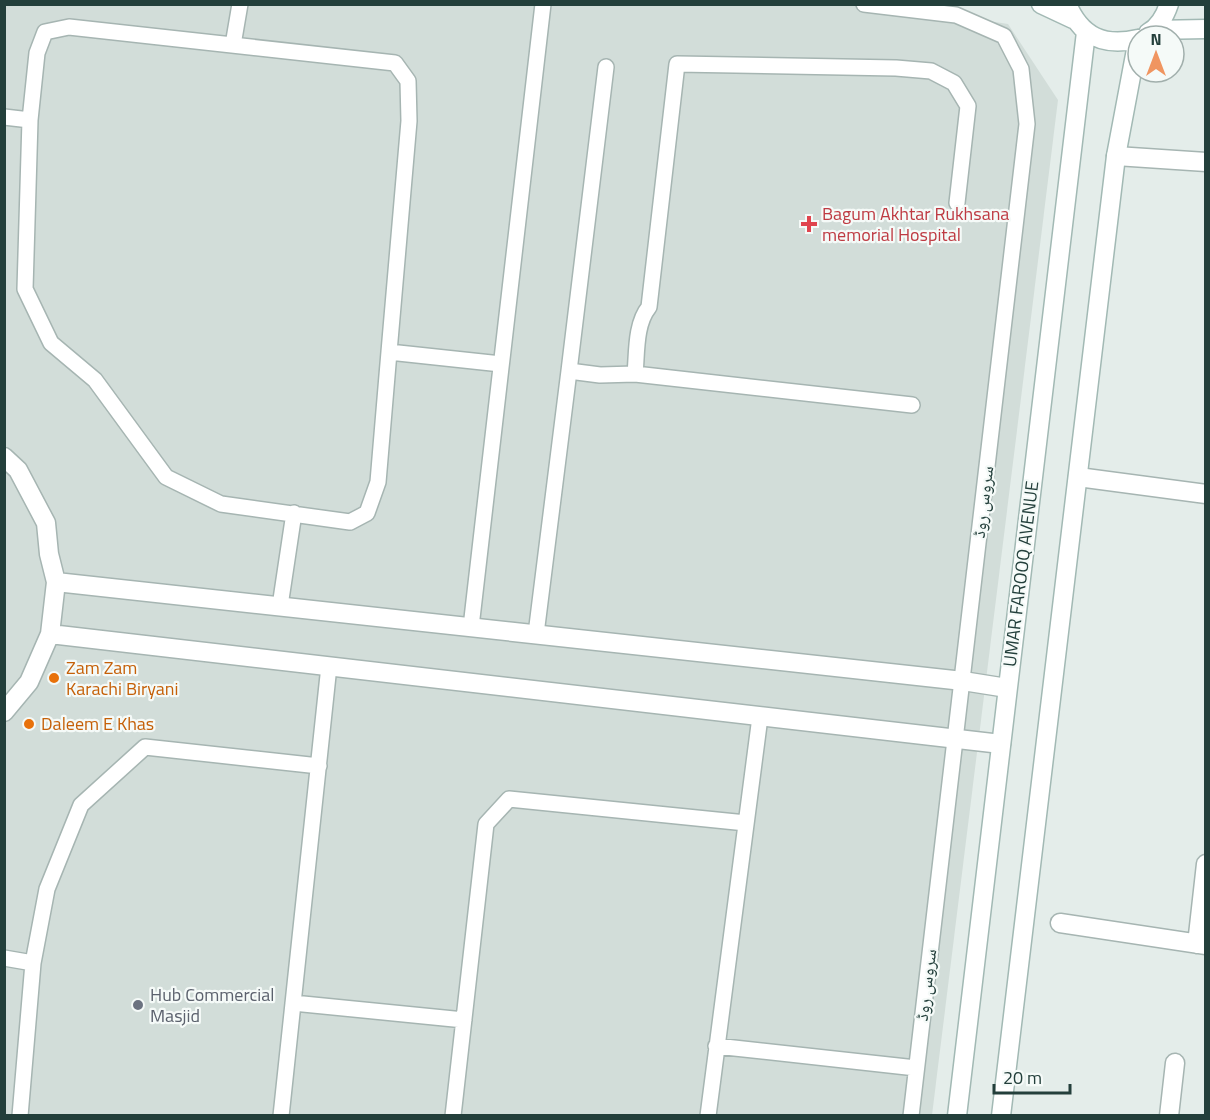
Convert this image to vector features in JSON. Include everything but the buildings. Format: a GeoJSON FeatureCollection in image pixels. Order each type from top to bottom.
{"type":"FeatureCollection","features":[{"type":"Feature","properties":{"kind":"street"},"geometry":{"type":"LineString","coordinates":[[1041,4],[1075,19],[1102,41],[1120,43],[1126,41]]}},
{"type":"Feature","properties":{"kind":"street"},"geometry":{"type":"LineString","coordinates":[[1157,24],[1165,17],[1169,4]]}},
{"type":"Feature","properties":{"kind":"street","name":"UMAR FAROOQ AVENUE"},"geometry":{"type":"LineString","coordinates":[[957,1116],[1007,688],[1075,19]]}},
{"type":"Feature","properties":{"kind":"street"},"geometry":{"type":"LineString","coordinates":[[1186,31],[1206,29]]}},
{"type":"Feature","properties":{"kind":"street"},"geometry":{"type":"LineString","coordinates":[[1001,1116],[1116,156],[1132,84]]}},
{"type":"Feature","properties":{"kind":"street"},"geometry":{"type":"LineString","coordinates":[[1116,156],[1206,162]]}},
{"type":"Feature","properties":{"kind":"street"},"geometry":{"type":"LineString","coordinates":[[4,457],[18,470],[46,523],[49,554],[56,582],[50,634],[29,682],[4,712]]}},
{"type":"Feature","properties":{"kind":"street"},"geometry":{"type":"LineString","coordinates":[[1078,477],[1206,495]]}},
{"type":"Feature","properties":{"kind":"street"},"geometry":{"type":"LineString","coordinates":[[56,582],[963,681],[1007,688]]}},
{"type":"Feature","properties":{"kind":"street"},"geometry":{"type":"LineString","coordinates":[[50,634],[1000,744]]}},
{"type":"Feature","properties":{"kind":"street"},"geometry":{"type":"LineString","coordinates":[[1060,923],[1201,944],[1206,864]]}},
{"type":"Feature","properties":{"kind":"street"},"geometry":{"type":"LineString","coordinates":[[1169,1116],[1175,1063]]}},
{"type":"Feature","properties":{"kind":"lane"},"geometry":{"type":"LineString","coordinates":[[233,45],[240,4]]}},
{"type":"Feature","properties":{"kind":"lane"},"geometry":{"type":"LineString","coordinates":[[471,627],[543,4]]}},
{"type":"Feature","properties":{"kind":"lane","name":"سروس روڈ"},"geometry":{"type":"LineString","coordinates":[[864,4],[956,15],[1004,36],[1021,69],[1027,124],[911,1116]]}},
{"type":"Feature","properties":{"kind":"lane"},"geometry":{"type":"LineString","coordinates":[[69,27],[233,45],[395,63],[408,81],[409,121],[378,482],[367,513],[350,522],[220,504],[166,477],[95,380],[51,343],[25,289],[30,120],[37,53],[45,32],[69,27]]}},
{"type":"Feature","properties":{"kind":"lane"},"geometry":{"type":"LineString","coordinates":[[635,374],[640,324],[648,308],[677,64],[896,68],[931,71],[954,83],[968,106],[957,203]]}},
{"type":"Feature","properties":{"kind":"lane"},"geometry":{"type":"LineString","coordinates":[[536,634],[606,67]]}},
{"type":"Feature","properties":{"kind":"lane"},"geometry":{"type":"LineString","coordinates":[[4,117],[30,120]]}},
{"type":"Feature","properties":{"kind":"lane"},"geometry":{"type":"LineString","coordinates":[[388,352],[501,364]]}},
{"type":"Feature","properties":{"kind":"lane"},"geometry":{"type":"LineString","coordinates":[[569,371],[600,375],[635,374],[912,405]]}},
{"type":"Feature","properties":{"kind":"lane"},"geometry":{"type":"LineString","coordinates":[[280,606],[294,513]]}},
{"type":"Feature","properties":{"kind":"lane"},"geometry":{"type":"LineString","coordinates":[[281,1116],[329,666]]}},
{"type":"Feature","properties":{"kind":"lane"},"geometry":{"type":"LineString","coordinates":[[708,1116],[760,717]]}},
{"type":"Feature","properties":{"kind":"lane"},"geometry":{"type":"LineString","coordinates":[[20,1116],[33,963],[47,888],[81,805],[145,747],[319,766]]}},
{"type":"Feature","properties":{"kind":"lane"},"geometry":{"type":"LineString","coordinates":[[453,1116],[486,824],[509,799],[746,823]]}},
{"type":"Feature","properties":{"kind":"lane"},"geometry":{"type":"LineString","coordinates":[[4,958],[33,963]]}},
{"type":"Feature","properties":{"kind":"lane"},"geometry":{"type":"LineString","coordinates":[[293,1003],[464,1020]]}},
{"type":"Feature","properties":{"kind":"lane"},"geometry":{"type":"LineString","coordinates":[[716,1046],[916,1068]]}},
{"type":"Feature","properties":{"kind":"shaded area"},"geometry":{"type":"Polygon","coordinates":[[[881,4],[1008,24],[1058,100],[932,1115],[5,1116],[5,5],[881,4]]]}},
{"type":"Feature","properties":{"kind":"place","name":"Bagum Akhtar Rukhsana memorial Hospital"},"geometry":{"type":"Point","coordinates":[809,224]}},
{"type":"Feature","properties":{"kind":"place","name":"Zam Zam Karachi Biryani"},"geometry":{"type":"Point","coordinates":[54,678]}},
{"type":"Feature","properties":{"kind":"place","name":"Daleem E Khas"},"geometry":{"type":"Point","coordinates":[29,724]}},
{"type":"Feature","properties":{"kind":"place","name":"Hub Commercial Masjid"},"geometry":{"type":"Point","coordinates":[138,1005]}}]}
